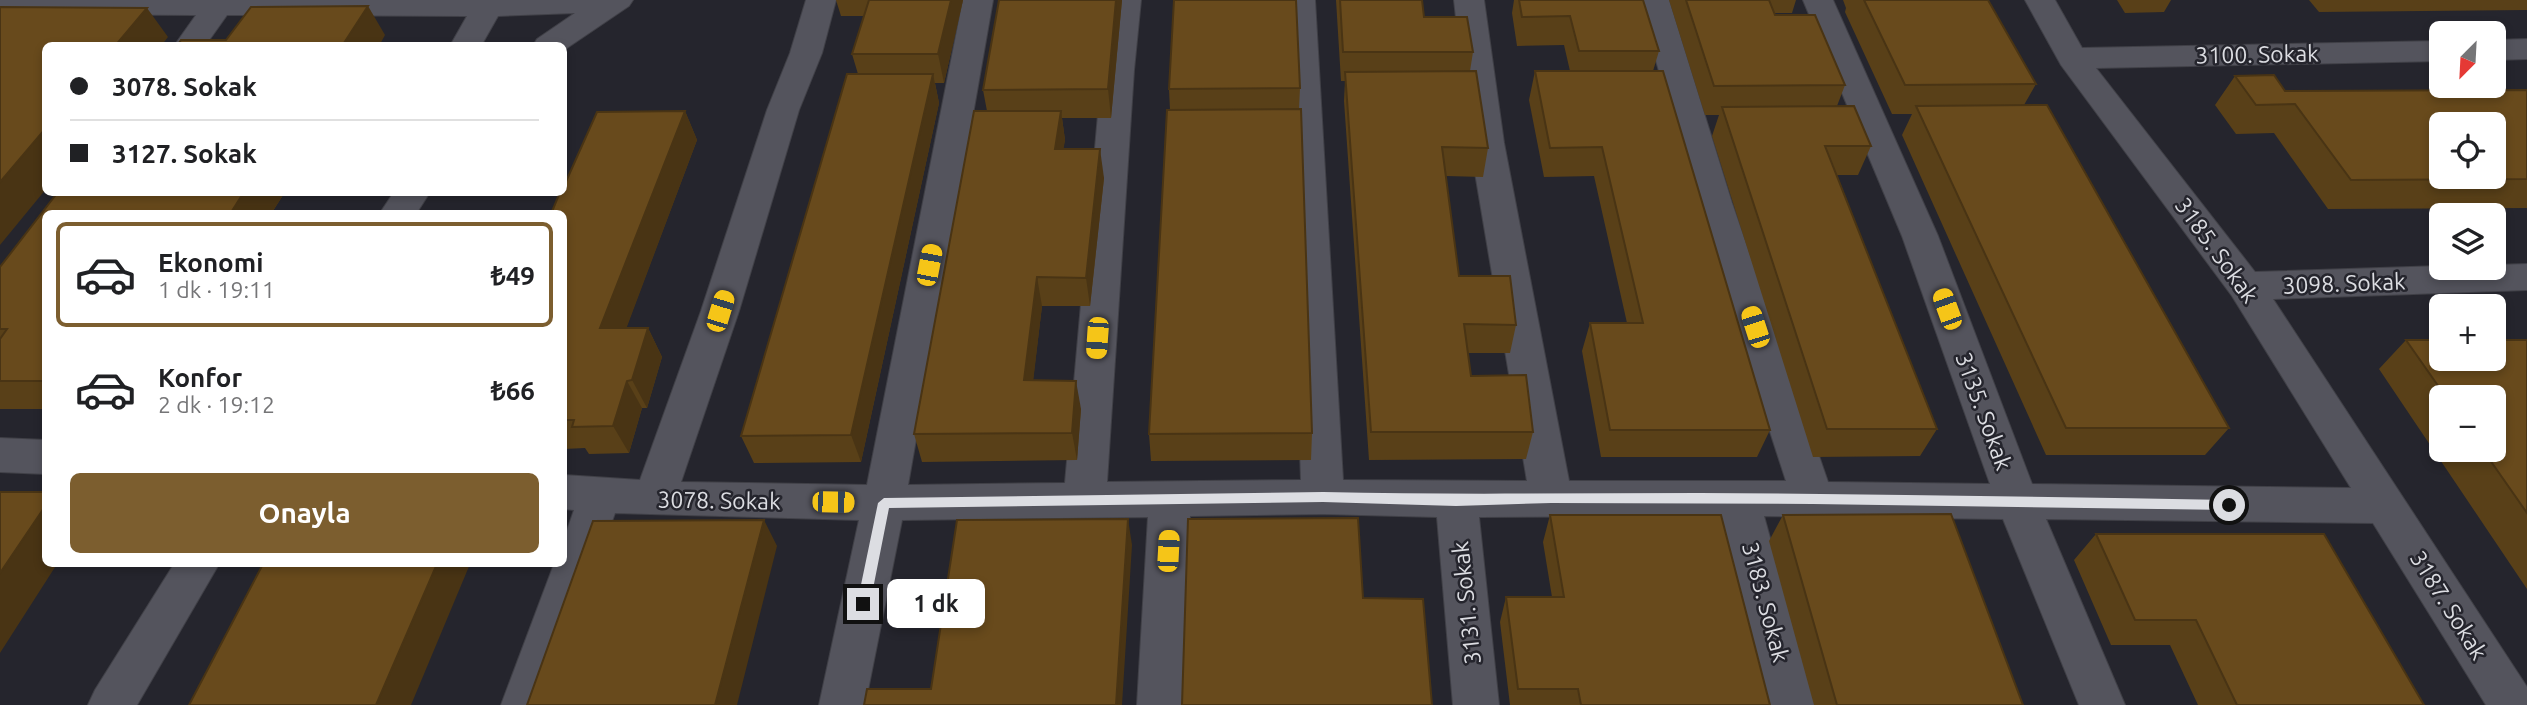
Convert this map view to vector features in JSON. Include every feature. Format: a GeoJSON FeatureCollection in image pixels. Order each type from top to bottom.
{"type":"FeatureCollection","features":[{"type":"Feature","properties":{"kind":"street"},"geometry":{"type":"LineString","coordinates":[[654,499],[720,311],[783,110],[806,52],[821,0]]}},
{"type":"Feature","properties":{"kind":"street"},"geometry":{"type":"LineString","coordinates":[[842,705],[884,503],[978,0]]}},
{"type":"Feature","properties":{"kind":"street"},"geometry":{"type":"LineString","coordinates":[[1085,499],[1118,70],[1126,0]]}},
{"type":"Feature","properties":{"kind":"street"},"geometry":{"type":"LineString","coordinates":[[1300,0],[1323,497]]}},
{"type":"Feature","properties":{"kind":"street"},"geometry":{"type":"LineString","coordinates":[[1469,0],[1487,143],[1551,498]]}},
{"type":"Feature","properties":{"kind":"street"},"geometry":{"type":"LineString","coordinates":[[1654,0],[1714,203],[1813,499]]}},
{"type":"Feature","properties":{"kind":"street","name":"3135. Sokak"},"geometry":{"type":"LineString","coordinates":[[1818,0],[1920,236],[2018,503],[2102,705]]}},
{"type":"Feature","properties":{"kind":"street","name":"3185. Sokak"},"geometry":{"type":"LineString","coordinates":[[2040,0],[2072,58],[2245,286],[2387,506]]}},
{"type":"Feature","properties":{"kind":"street"},"geometry":{"type":"LineString","coordinates":[[4,9],[219,5],[488,7],[615,2]]}},
{"type":"Feature","properties":{"kind":"street"},"geometry":{"type":"LineString","coordinates":[[554,42],[615,2]]}},
{"type":"Feature","properties":{"kind":"street"},"geometry":{"type":"LineString","coordinates":[[192,42],[219,5]]}},
{"type":"Feature","properties":{"kind":"street"},"geometry":{"type":"LineString","coordinates":[[467,42],[488,7]]}},
{"type":"Feature","properties":{"kind":"street"},"geometry":{"type":"LineString","coordinates":[[2506,50],[2527,49]]}},
{"type":"Feature","properties":{"kind":"street","name":"3100. Sokak"},"geometry":{"type":"LineString","coordinates":[[2072,58],[2429,51]]}},
{"type":"Feature","properties":{"kind":"street","name":"3098. Sokak"},"geometry":{"type":"LineString","coordinates":[[2245,286],[2527,277]]}},
{"type":"Feature","properties":{"kind":"street"},"geometry":{"type":"LineString","coordinates":[[0,455],[42,457]]}},
{"type":"Feature","properties":{"kind":"street"},"geometry":{"type":"LineString","coordinates":[[567,549],[582,494]]}},
{"type":"Feature","properties":{"kind":"street","name":"3078. Sokak"},"geometry":{"type":"LineString","coordinates":[[582,494],[654,499],[884,503],[1323,497],[1456,500],[1813,499],[2387,506]]}},
{"type":"Feature","properties":{"kind":"street"},"geometry":{"type":"LineString","coordinates":[[1160,705],[1170,499]]}},
{"type":"Feature","properties":{"kind":"street","name":"3183. Sokak"},"geometry":{"type":"LineString","coordinates":[[1738,499],[1793,705]]}},
{"type":"Feature","properties":{"kind":"street","name":"3131. Sokak"},"geometry":{"type":"LineString","coordinates":[[1456,500],[1476,705]]}},
{"type":"Feature","properties":{"kind":"street","name":"3187. Sokak"},"geometry":{"type":"LineString","coordinates":[[2387,506],[2512,705]]}},
{"type":"Feature","properties":{"kind":"street"},"geometry":{"type":"LineString","coordinates":[[111,705],[195,567]]}},
{"type":"Feature","properties":{"kind":"street"},"geometry":{"type":"LineString","coordinates":[[524,705],[562,567]]}},
{"type":"Feature","properties":{"kind":"building"},"geometry":{"type":"Polygon","coordinates":[[[869,0],[951,0],[938,54],[852,54],[869,0]]]}},
{"type":"Feature","properties":{"kind":"building"},"geometry":{"type":"Polygon","coordinates":[[[999,0],[1116,0],[1108,89],[983,90],[999,0]]]}},
{"type":"Feature","properties":{"kind":"building"},"geometry":{"type":"Polygon","coordinates":[[[1174,0],[1296,0],[1300,88],[1169,89],[1174,0]]]}},
{"type":"Feature","properties":{"kind":"building"},"geometry":{"type":"Polygon","coordinates":[[[1340,0],[1422,0],[1424,17],[1467,17],[1473,52],[1343,52],[1340,0]]]}},
{"type":"Feature","properties":{"kind":"building"},"geometry":{"type":"Polygon","coordinates":[[[1519,0],[1643,0],[1659,51],[1579,51],[1570,16],[1522,17],[1519,0]]]}},
{"type":"Feature","properties":{"kind":"building"},"geometry":{"type":"Polygon","coordinates":[[[1686,0],[1769,0],[1775,15],[1815,15],[1845,85],[1714,86],[1686,0]]]}},
{"type":"Feature","properties":{"kind":"building"},"geometry":{"type":"Polygon","coordinates":[[[1864,0],[1988,0],[2036,84],[1905,85],[1864,0]]]}},
{"type":"Feature","properties":{"kind":"building"},"geometry":{"type":"Polygon","coordinates":[[[368,6],[345,42],[180,42],[226,40],[251,7],[368,6]]]}},
{"type":"Feature","properties":{"kind":"building"},"geometry":{"type":"Polygon","coordinates":[[[0,7],[147,8],[118,42],[42,42],[42,133],[0,182],[0,7]]]}},
{"type":"Feature","properties":{"kind":"building"},"geometry":{"type":"Polygon","coordinates":[[[1476,71],[1488,148],[1442,147],[1459,276],[1510,276],[1516,325],[1464,324],[1471,376],[1526,375],[1533,432],[1371,432],[1345,72],[1476,71]]]}},
{"type":"Feature","properties":{"kind":"building"},"geometry":{"type":"Polygon","coordinates":[[[1535,71],[1663,71],[1770,430],[1610,430],[1590,323],[1643,323],[1602,147],[1550,148],[1535,71]]]}},
{"type":"Feature","properties":{"kind":"building"},"geometry":{"type":"Polygon","coordinates":[[[847,74],[933,74],[851,435],[741,436],[847,74]]]}},
{"type":"Feature","properties":{"kind":"building"},"geometry":{"type":"Polygon","coordinates":[[[2274,75],[2285,91],[2429,90],[2429,98],[2506,98],[2506,90],[2527,90],[2527,179],[2506,179],[2506,112],[2429,112],[2429,180],[2351,180],[2295,104],[2256,105],[2235,76],[2274,75]]]}},
{"type":"Feature","properties":{"kind":"building"},"geometry":{"type":"Polygon","coordinates":[[[2047,105],[2229,428],[2066,428],[1916,106],[2047,105]]]}},
{"type":"Feature","properties":{"kind":"building"},"geometry":{"type":"Polygon","coordinates":[[[1854,106],[1871,146],[1825,146],[1937,429],[1827,429],[1722,107],[1854,106]]]}},
{"type":"Feature","properties":{"kind":"building"},"geometry":{"type":"Polygon","coordinates":[[[1301,109],[1312,433],[1149,434],[1167,110],[1301,109]]]}},
{"type":"Feature","properties":{"kind":"building"},"geometry":{"type":"Polygon","coordinates":[[[685,111],[600,328],[648,328],[632,380],[627,381],[613,426],[572,427],[574,420],[567,420],[567,210],[553,210],[558,196],[567,196],[567,179],[597,112],[685,111]]]}},
{"type":"Feature","properties":{"kind":"building"},"geometry":{"type":"Polygon","coordinates":[[[974,111],[1061,111],[1055,149],[1100,149],[1086,278],[1037,277],[1024,380],[1076,381],[1072,433],[914,434],[974,111]]]}},
{"type":"Feature","properties":{"kind":"building"},"geometry":{"type":"Polygon","coordinates":[[[55,196],[241,196],[233,210],[44,210],[55,196]]]}},
{"type":"Feature","properties":{"kind":"building"},"geometry":{"type":"Polygon","coordinates":[[[42,213],[42,381],[0,381],[0,339],[7,329],[0,329],[0,267],[42,213]]]}},
{"type":"Feature","properties":{"kind":"building"},"geometry":{"type":"Polygon","coordinates":[[[2406,340],[2429,340],[2429,371],[2506,371],[2506,340],[2527,340],[2527,513],[2491,462],[2506,462],[2506,385],[2438,385],[2406,340]]]}},
{"type":"Feature","properties":{"kind":"building"},"geometry":{"type":"Polygon","coordinates":[[[0,492],[42,492],[42,511],[0,573],[0,492]]]}},
{"type":"Feature","properties":{"kind":"building"},"geometry":{"type":"Polygon","coordinates":[[[1951,514],[2023,705],[1837,705],[1783,515],[1951,514]]]}},
{"type":"Feature","properties":{"kind":"building"},"geometry":{"type":"Polygon","coordinates":[[[1550,515],[1721,515],[1770,705],[1581,705],[1578,689],[1518,689],[1506,597],[1564,597],[1550,515]]]}},
{"type":"Feature","properties":{"kind":"building"},"geometry":{"type":"Polygon","coordinates":[[[1358,518],[1363,598],[1423,599],[1432,705],[1182,705],[1188,519],[1358,518]]]}},
{"type":"Feature","properties":{"kind":"building"},"geometry":{"type":"Polygon","coordinates":[[[1128,519],[1116,705],[864,705],[867,689],[931,689],[957,520],[1128,519]]]}},
{"type":"Feature","properties":{"kind":"building"},"geometry":{"type":"Polygon","coordinates":[[[764,520],[715,705],[527,705],[593,521],[764,520]]]}},
{"type":"Feature","properties":{"kind":"building"},"geometry":{"type":"Polygon","coordinates":[[[2096,534],[2324,534],[2424,705],[2237,705],[2196,620],[2135,620],[2096,534]]]}},
{"type":"Feature","properties":{"kind":"building"},"geometry":{"type":"Polygon","coordinates":[[[261,567],[436,567],[376,705],[189,705],[261,567]]]}},
{"type":"Feature","properties":{"kind":"route"},"geometry":{"type":"LineString","coordinates":[[863,604],[884,503],[1323,497],[1456,500],[1813,499],[2229,505]]}}]}
